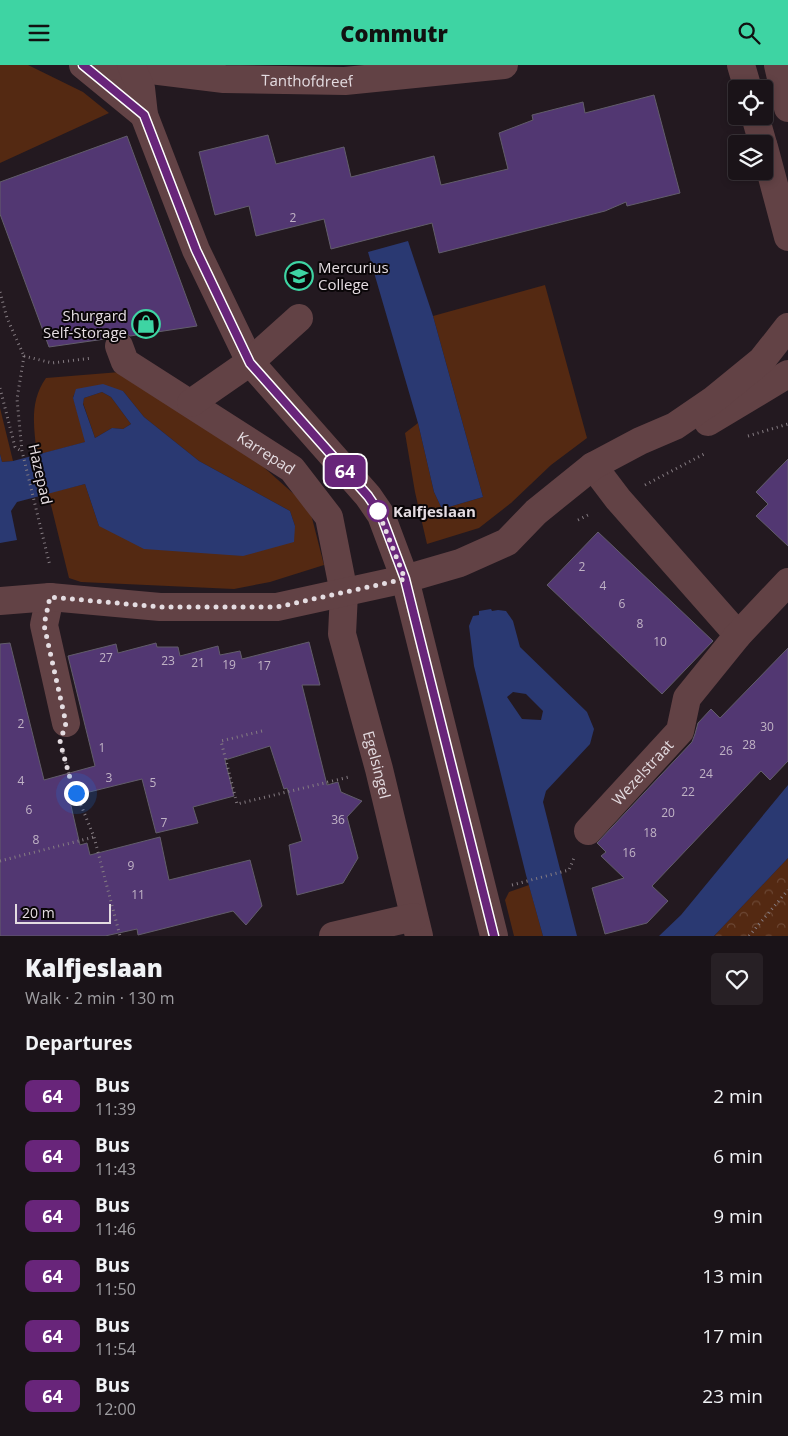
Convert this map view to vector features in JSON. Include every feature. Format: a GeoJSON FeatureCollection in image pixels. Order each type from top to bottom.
{"type":"FeatureCollection","features":[{"type":"Feature","properties":{"kind":"street"},"geometry":{"type":"LineString","coordinates":[[83,65],[144,115]]}},
{"type":"Feature","properties":{"kind":"street","name":"Tanthofdreef"},"geometry":{"type":"LineString","coordinates":[[124,66],[224,79],[345,81],[504,65]]}},
{"type":"Feature","properties":{"kind":"street"},"geometry":{"type":"LineString","coordinates":[[741,65],[745,80]]}},
{"type":"Feature","properties":{"kind":"street"},"geometry":{"type":"LineString","coordinates":[[778,65],[788,108]]}},
{"type":"Feature","properties":{"kind":"street"},"geometry":{"type":"LineString","coordinates":[[124,66],[141,88],[144,115],[196,250],[250,363],[368,496],[381,515],[405,579],[494,936]]}},
{"type":"Feature","properties":{"kind":"street"},"geometry":{"type":"LineString","coordinates":[[773,180],[788,237]]}},
{"type":"Feature","properties":{"kind":"street"},"geometry":{"type":"LineString","coordinates":[[191,403],[250,363],[299,318]]}},
{"type":"Feature","properties":{"kind":"street"},"geometry":{"type":"LineString","coordinates":[[0,601],[50,597],[160,607],[277,607],[405,579],[460,563],[507,543],[536,512],[593,467],[640,441],[675,426],[713,400],[762,360],[788,327]]}},
{"type":"Feature","properties":{"kind":"street","name":"Karrepad"},"geometry":{"type":"LineString","coordinates":[[122,354],[191,403],[292,469],[329,517],[344,593]]}},
{"type":"Feature","properties":{"kind":"street"},"geometry":{"type":"LineString","coordinates":[[675,426],[707,422],[788,374]]}},
{"type":"Feature","properties":{"kind":"street"},"geometry":{"type":"LineString","coordinates":[[593,467],[618,499],[738,635]]}},
{"type":"Feature","properties":{"kind":"street","name":"Wezelstraat"},"geometry":{"type":"LineString","coordinates":[[588,831],[680,731],[687,698],[738,635],[788,583]]}},
{"type":"Feature","properties":{"kind":"street","name":"Egelsingel"},"geometry":{"type":"LineString","coordinates":[[344,593],[342,634],[379,769],[416,927]]}},
{"type":"Feature","properties":{"kind":"street"},"geometry":{"type":"LineString","coordinates":[[50,597],[44,625],[66,723]]}},
{"type":"Feature","properties":{"kind":"street"},"geometry":{"type":"LineString","coordinates":[[333,936],[416,927]]}},
{"type":"Feature","properties":{"kind":"path"},"geometry":{"type":"LineString","coordinates":[[0,292],[7,318],[24,356],[52,363],[122,354]]}},
{"type":"Feature","properties":{"kind":"path","name":"Hazepad"},"geometry":{"type":"LineString","coordinates":[[24,356],[17,399],[22,451],[50,567],[50,597]]}},
{"type":"Feature","properties":{"kind":"path"},"geometry":{"type":"LineString","coordinates":[[0,388],[15,447],[22,451]]}},
{"type":"Feature","properties":{"kind":"path"},"geometry":{"type":"LineString","coordinates":[[741,438],[788,424]]}},
{"type":"Feature","properties":{"kind":"path"},"geometry":{"type":"LineString","coordinates":[[536,512],[577,520],[708,452]]}},
{"type":"Feature","properties":{"kind":"path"},"geometry":{"type":"LineString","coordinates":[[66,723],[60,742],[70,778],[94,837],[120,936]]}},
{"type":"Feature","properties":{"kind":"path"},"geometry":{"type":"LineString","coordinates":[[262,731],[222,741],[237,804],[379,769]]}},
{"type":"Feature","properties":{"kind":"path"},"geometry":{"type":"LineString","coordinates":[[0,861],[94,837]]}},
{"type":"Feature","properties":{"kind":"path"},"geometry":{"type":"LineString","coordinates":[[520,883],[569,870]]}},
{"type":"Feature","properties":{"kind":"path"},"geometry":{"type":"LineString","coordinates":[[749,936],[788,890]]}},
{"type":"Feature","properties":{"kind":"green space"},"geometry":{"type":"Polygon","coordinates":[[[0,65],[28,65],[83,92],[109,113],[0,163],[0,65]]]}},
{"type":"Feature","properties":{"kind":"green space"},"geometry":{"type":"Polygon","coordinates":[[[545,285],[587,438],[551,465],[511,503],[479,528],[427,544],[415,492],[405,433],[418,423],[434,492],[442,509],[483,497],[433,316],[545,285]]]}},
{"type":"Feature","properties":{"kind":"green space"},"geometry":{"type":"Polygon","coordinates":[[[120,372],[241,447],[305,504],[312,518],[324,565],[270,582],[234,589],[81,582],[69,578],[48,493],[85,484],[99,526],[295,526],[290,511],[199,461],[144,417],[123,391],[77,389],[73,397],[86,442],[37,455],[34,425],[35,406],[37,396],[46,378],[120,372]]]}},
{"type":"Feature","properties":{"kind":"green space"},"geometry":{"type":"Polygon","coordinates":[[[102,392],[111,397],[131,424],[123,429],[112,428],[95,438],[83,403],[84,398],[102,392]]]}},
{"type":"Feature","properties":{"kind":"green space"},"geometry":{"type":"Polygon","coordinates":[[[0,408],[13,461],[2,462],[0,454],[0,408]]]}},
{"type":"Feature","properties":{"kind":"green space"},"geometry":{"type":"Polygon","coordinates":[[[788,858],[788,936],[714,936],[788,858]]]}},
{"type":"Feature","properties":{"kind":"green space"},"geometry":{"type":"Polygon","coordinates":[[[529,885],[543,936],[514,936],[505,900],[509,892],[529,885]]]}},
{"type":"Feature","properties":{"kind":"water"},"geometry":{"type":"Polygon","coordinates":[[[408,241],[433,316],[483,497],[442,509],[434,492],[418,423],[368,252],[408,241]]]}},
{"type":"Feature","properties":{"kind":"water"},"geometry":{"type":"Polygon","coordinates":[[[103,384],[123,391],[144,417],[199,461],[290,511],[295,526],[294,542],[243,556],[144,549],[99,526],[85,484],[17,502],[11,511],[17,540],[0,543],[0,454],[2,462],[13,461],[85,442],[73,398],[76,389],[103,384]],[[102,392],[84,398],[83,404],[95,438],[112,428],[123,429],[131,424],[111,397],[102,392]]]}},
{"type":"Feature","properties":{"kind":"water"},"geometry":{"type":"Polygon","coordinates":[[[491,609],[492,611],[506,611],[513,621],[520,647],[587,712],[594,729],[590,744],[546,791],[543,802],[577,936],[543,936],[474,666],[469,626],[473,616],[479,615],[479,611],[491,609]],[[513,692],[507,697],[522,719],[541,720],[543,711],[526,694],[513,692]]]}},
{"type":"Feature","properties":{"kind":"water"},"geometry":{"type":"Polygon","coordinates":[[[788,785],[788,858],[714,936],[659,936],[681,915],[788,785]]]}},
{"type":"Feature","properties":{"kind":"building"},"geometry":{"type":"Polygon","coordinates":[[[654,95],[680,193],[627,206],[626,202],[605,211],[439,253],[432,223],[331,249],[324,219],[256,236],[249,206],[215,215],[199,152],[268,135],[276,164],[344,147],[351,177],[434,156],[441,185],[508,169],[499,133],[533,120],[532,115],[583,102],[585,113],[654,95]]]}},
{"type":"Feature","properties":{"kind":"building"},"geometry":{"type":"Polygon","coordinates":[[[127,136],[197,326],[130,336],[122,331],[114,331],[105,339],[49,347],[0,214],[0,182],[127,136]]]}},
{"type":"Feature","properties":{"kind":"building"},"geometry":{"type":"Polygon","coordinates":[[[788,459],[788,546],[756,516],[768,504],[756,492],[788,459]]]}},
{"type":"Feature","properties":{"kind":"building"},"geometry":{"type":"Polygon","coordinates":[[[598,532],[713,641],[662,694],[547,585],[598,532]]]}},
{"type":"Feature","properties":{"kind":"building"},"geometry":{"type":"Polygon","coordinates":[[[309,642],[320,685],[302,685],[327,785],[338,782],[341,792],[362,801],[347,817],[358,858],[343,883],[297,895],[289,845],[302,841],[287,788],[284,789],[270,746],[225,760],[234,796],[193,807],[198,823],[156,833],[142,779],[69,797],[80,845],[87,843],[90,855],[160,837],[169,880],[250,860],[262,906],[246,925],[233,911],[138,935],[137,929],[105,936],[0,936],[0,644],[10,643],[44,780],[95,766],[68,656],[116,644],[118,653],[156,643],[157,647],[178,647],[180,656],[218,646],[220,655],[240,651],[242,659],[309,642]]]}},
{"type":"Feature","properties":{"kind":"building"},"geometry":{"type":"Polygon","coordinates":[[[788,648],[788,761],[770,780],[761,771],[652,886],[668,901],[647,923],[605,934],[592,888],[624,878],[601,856],[606,852],[597,843],[692,742],[698,723],[711,709],[720,718],[788,648]]]}},
{"type":"Feature","properties":{"kind":"bus line","name":"64"},"geometry":{"type":"LineString","coordinates":[[83,65],[144,115],[196,250],[250,363],[368,496],[381,515],[405,579],[494,936]]}},
{"type":"Feature","properties":{"kind":"place","name":"Mercurius College"},"geometry":{"type":"Point","coordinates":[299,276]}},
{"type":"Feature","properties":{"kind":"place","name":"Shurgard Self-Storage"},"geometry":{"type":"Point","coordinates":[146,324]}},
{"type":"Feature","properties":{"kind":"place","name":"Kalfjeslaan"},"geometry":{"type":"Point","coordinates":[378,511]}},
{"type":"Feature","properties":{"kind":"route"},"geometry":{"type":"LineString","coordinates":[[76,793],[60,742],[66,723],[44,625],[50,597],[160,607],[277,607],[405,579],[378,511]]}}]}
